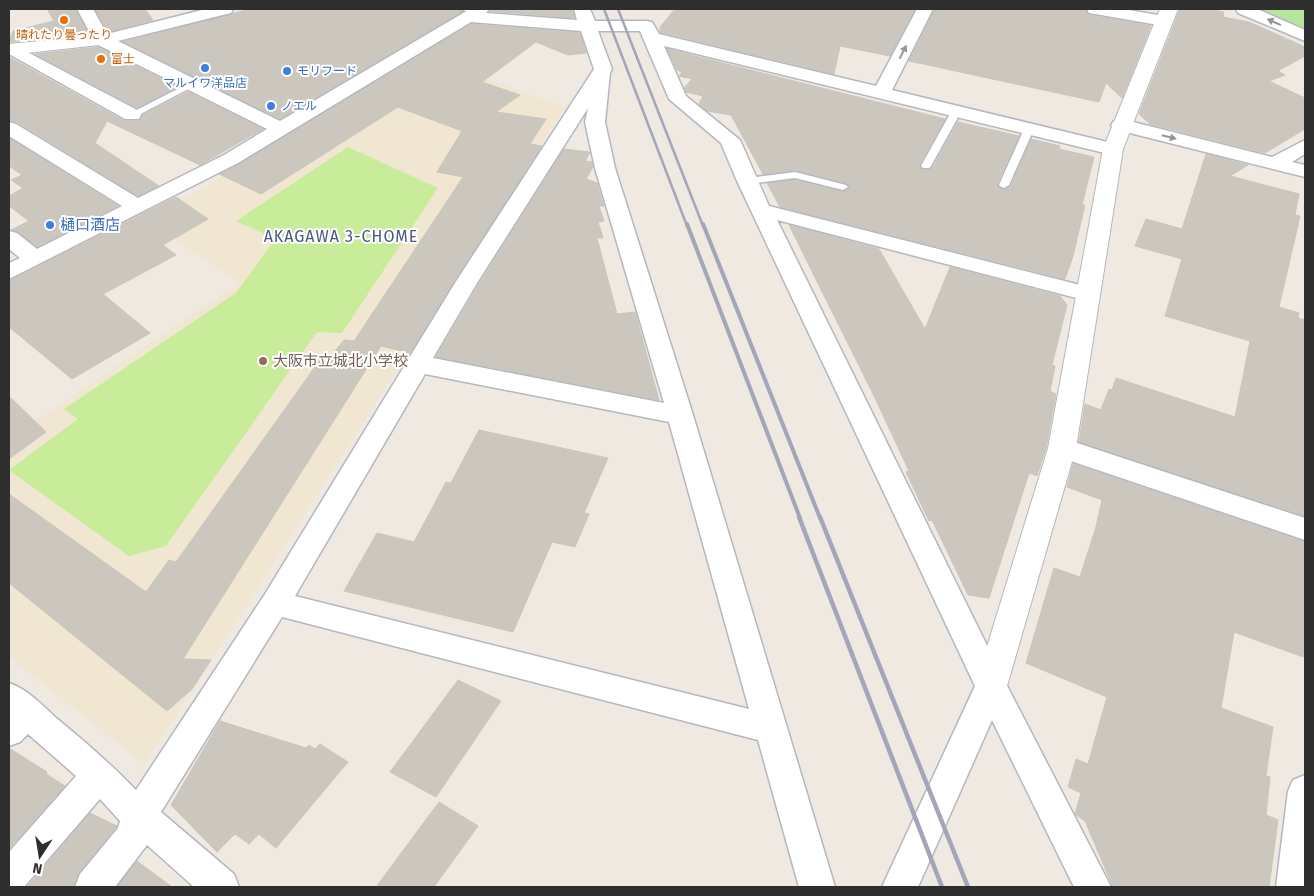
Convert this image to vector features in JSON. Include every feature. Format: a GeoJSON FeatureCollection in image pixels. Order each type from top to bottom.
{"type":"FeatureCollection","features":[{"type":"Feature","properties":{"kind":"street"},"geometry":{"type":"LineString","coordinates":[[85,9],[102,40],[281,129]]}},
{"type":"Feature","properties":{"kind":"street"},"geometry":{"type":"LineString","coordinates":[[11,50],[102,40],[225,9]]}},
{"type":"Feature","properties":{"kind":"street"},"geometry":{"type":"LineString","coordinates":[[582,9],[602,69],[595,122],[605,168],[680,416],[817,887]]}},
{"type":"Feature","properties":{"kind":"street"},"geometry":{"type":"LineString","coordinates":[[881,94],[925,9]]}},
{"type":"Feature","properties":{"kind":"street"},"geometry":{"type":"LineString","coordinates":[[900,887],[991,686],[1062,448],[1113,149],[1166,15],[1095,9]]}},
{"type":"Feature","properties":{"kind":"street"},"geometry":{"type":"LineString","coordinates":[[1244,9],[1305,36]]}},
{"type":"Feature","properties":{"kind":"street"},"geometry":{"type":"LineString","coordinates":[[9,272],[231,159],[472,12],[588,26],[649,24],[881,94],[1113,149]]}},
{"type":"Feature","properties":{"kind":"street"},"geometry":{"type":"LineString","coordinates":[[649,24],[678,99],[730,140],[747,181],[991,686],[1093,887]]}},
{"type":"Feature","properties":{"kind":"street"},"geometry":{"type":"LineString","coordinates":[[11,50],[132,115]]}},
{"type":"Feature","properties":{"kind":"street"},"geometry":{"type":"LineString","coordinates":[[93,887],[133,836],[139,816],[275,603],[472,274],[602,69]]}},
{"type":"Feature","properties":{"kind":"street"},"geometry":{"type":"LineString","coordinates":[[1122,125],[1305,171]]}},
{"type":"Feature","properties":{"kind":"street"},"geometry":{"type":"LineString","coordinates":[[9,128],[138,207]]}},
{"type":"Feature","properties":{"kind":"street"},"geometry":{"type":"LineString","coordinates":[[1274,164],[1305,146]]}},
{"type":"Feature","properties":{"kind":"street"},"geometry":{"type":"LineString","coordinates":[[762,210],[1088,294]]}},
{"type":"Feature","properties":{"kind":"street"},"geometry":{"type":"LineString","coordinates":[[9,238],[35,260]]}},
{"type":"Feature","properties":{"kind":"street"},"geometry":{"type":"LineString","coordinates":[[419,364],[680,416]]}},
{"type":"Feature","properties":{"kind":"street"},"geometry":{"type":"LineString","coordinates":[[1062,448],[1305,529]]}},
{"type":"Feature","properties":{"kind":"street"},"geometry":{"type":"LineString","coordinates":[[275,603],[772,729]]}},
{"type":"Feature","properties":{"kind":"street"},"geometry":{"type":"LineString","coordinates":[[15,713],[99,775],[139,816],[221,887]]}},
{"type":"Feature","properties":{"kind":"street"},"geometry":{"type":"LineString","coordinates":[[9,878],[99,775]]}},
{"type":"Feature","properties":{"kind":"street"},"geometry":{"type":"LineString","coordinates":[[1294,887],[1305,791]]}},
{"type":"Feature","properties":{"kind":"lane"},"geometry":{"type":"LineString","coordinates":[[132,115],[192,86]]}},
{"type":"Feature","properties":{"kind":"lane"},"geometry":{"type":"LineString","coordinates":[[926,166],[956,112]]}},
{"type":"Feature","properties":{"kind":"lane"},"geometry":{"type":"LineString","coordinates":[[1004,185],[1029,129]]}},
{"type":"Feature","properties":{"kind":"lane"},"geometry":{"type":"LineString","coordinates":[[747,181],[795,175],[843,187]]}},
{"type":"Feature","properties":{"kind":"shaded area","name":"大阪市立城北小学校"},"geometry":{"type":"Polygon","coordinates":[[[420,54],[565,107],[145,764],[9,657],[9,439],[239,283],[144,219],[191,196],[420,54]]]}},
{"type":"Feature","properties":{"kind":"green space"},"geometry":{"type":"Polygon","coordinates":[[[1251,9],[1305,10],[1305,32],[1251,9]]]}},
{"type":"Feature","properties":{"kind":"green space"},"geometry":{"type":"Polygon","coordinates":[[[348,147],[438,188],[342,333],[317,332],[166,546],[129,556],[9,470],[78,419],[64,409],[236,293],[275,239],[236,221],[348,147]]]}},
{"type":"Feature","properties":{"kind":"building"},"geometry":{"type":"Polygon","coordinates":[[[47,9],[75,9],[89,34],[9,42],[13,31],[54,21],[47,9]]]}},
{"type":"Feature","properties":{"kind":"building"},"geometry":{"type":"Polygon","coordinates":[[[95,9],[145,9],[153,20],[108,32],[95,9]]]}},
{"type":"Feature","properties":{"kind":"building"},"geometry":{"type":"Polygon","coordinates":[[[250,9],[459,9],[462,12],[280,119],[123,42],[250,9]]]}},
{"type":"Feature","properties":{"kind":"building"},"geometry":{"type":"Polygon","coordinates":[[[491,9],[572,9],[574,18],[490,11],[491,9]]]}},
{"type":"Feature","properties":{"kind":"building"},"geometry":{"type":"Polygon","coordinates":[[[675,9],[915,9],[890,56],[840,46],[834,74],[660,32],[660,27],[675,9]]]}},
{"type":"Feature","properties":{"kind":"building"},"geometry":{"type":"Polygon","coordinates":[[[935,9],[1085,9],[1089,15],[1151,26],[1122,98],[1106,83],[1099,102],[909,61],[935,9]]]}},
{"type":"Feature","properties":{"kind":"building"},"geometry":{"type":"Polygon","coordinates":[[[1180,9],[1209,9],[1224,12],[1223,17],[1249,22],[1305,47],[1305,56],[1278,71],[1285,75],[1269,81],[1305,98],[1305,129],[1265,153],[1150,124],[1139,114],[1180,9]]]}},
{"type":"Feature","properties":{"kind":"building"},"geometry":{"type":"Polygon","coordinates":[[[471,24],[580,33],[586,53],[568,55],[536,42],[482,82],[520,95],[496,112],[546,119],[530,144],[542,146],[410,353],[381,346],[183,659],[211,660],[192,689],[167,711],[9,583],[9,494],[146,592],[169,560],[176,562],[322,357],[329,359],[344,340],[354,341],[463,177],[437,172],[462,131],[398,107],[261,194],[219,174],[471,24]]]}},
{"type":"Feature","properties":{"kind":"building"},"geometry":{"type":"Polygon","coordinates":[[[98,47],[178,87],[137,108],[35,54],[98,47]]]}},
{"type":"Feature","properties":{"kind":"building"},"geometry":{"type":"Polygon","coordinates":[[[667,49],[945,119],[919,165],[923,170],[929,170],[933,167],[958,122],[1019,136],[997,184],[1003,190],[1011,186],[1031,139],[1060,146],[1059,149],[1094,157],[1082,205],[1085,205],[1073,256],[1065,279],[780,207],[767,183],[795,180],[843,192],[850,187],[846,183],[795,170],[763,174],[731,115],[707,111],[699,104],[703,96],[686,92],[684,88],[692,79],[679,76],[682,72],[677,70],[667,49]]]}},
{"type":"Feature","properties":{"kind":"building"},"geometry":{"type":"Polygon","coordinates":[[[9,57],[124,121],[139,121],[143,115],[188,92],[263,129],[200,165],[107,121],[95,143],[159,186],[138,196],[17,122],[9,120],[9,57]]]}},
{"type":"Feature","properties":{"kind":"building"},"geometry":{"type":"Polygon","coordinates":[[[9,138],[118,206],[37,247],[18,232],[11,230],[29,221],[9,206],[9,196],[23,188],[11,180],[22,175],[9,166],[9,138]]]}},
{"type":"Feature","properties":{"kind":"building"},"geometry":{"type":"Polygon","coordinates":[[[564,149],[590,152],[585,161],[592,162],[593,167],[586,179],[597,183],[604,206],[599,206],[604,221],[598,222],[603,238],[597,238],[617,314],[635,312],[659,400],[436,357],[479,284],[564,149]]]}},
{"type":"Feature","properties":{"kind":"building"},"geometry":{"type":"Polygon","coordinates":[[[1206,154],[1248,165],[1230,176],[1299,194],[1295,215],[1300,216],[1279,307],[1299,313],[1298,318],[1305,320],[1305,516],[1079,442],[1085,404],[1101,410],[1109,389],[1112,390],[1116,378],[1235,417],[1250,341],[1165,316],[1182,259],[1135,246],[1146,219],[1182,229],[1206,154]]]}},
{"type":"Feature","properties":{"kind":"building"},"geometry":{"type":"Polygon","coordinates":[[[176,197],[208,219],[163,245],[176,255],[103,294],[150,333],[72,379],[9,327],[9,281],[176,197]]]}},
{"type":"Feature","properties":{"kind":"building"},"geometry":{"type":"Polygon","coordinates":[[[789,225],[879,249],[925,329],[950,267],[1060,296],[1067,305],[1052,365],[1055,366],[1050,391],[1056,394],[1046,448],[1037,476],[1029,473],[989,598],[968,595],[932,520],[929,521],[906,472],[909,471],[875,398],[789,225]]]}},
{"type":"Feature","properties":{"kind":"building"},"geometry":{"type":"Polygon","coordinates":[[[9,396],[46,432],[9,459],[9,396]]]}},
{"type":"Feature","properties":{"kind":"building"},"geometry":{"type":"Polygon","coordinates":[[[479,430],[608,458],[584,513],[589,514],[575,547],[552,542],[513,632],[344,591],[377,533],[414,542],[446,482],[451,483],[479,430]]]}},
{"type":"Feature","properties":{"kind":"building"},"geometry":{"type":"Polygon","coordinates":[[[1073,464],[1305,542],[1305,635],[1303,657],[1234,632],[1221,708],[1273,727],[1266,776],[1270,777],[1266,815],[1278,820],[1269,887],[1113,887],[1085,821],[1075,814],[1081,793],[1068,787],[1076,759],[1088,764],[1107,697],[1026,663],[1054,568],[1080,577],[1096,527],[1102,500],[1067,487],[1073,464]]]}},
{"type":"Feature","properties":{"kind":"building"},"geometry":{"type":"Polygon","coordinates":[[[458,680],[501,701],[436,797],[390,772],[458,680]]]}},
{"type":"Feature","properties":{"kind":"building"},"geometry":{"type":"Polygon","coordinates":[[[220,721],[306,748],[309,745],[315,749],[320,744],[348,762],[276,848],[259,834],[249,844],[235,834],[217,852],[171,805],[220,721]]]}},
{"type":"Feature","properties":{"kind":"building"},"geometry":{"type":"Polygon","coordinates":[[[9,748],[65,786],[9,849],[9,748]]]}},
{"type":"Feature","properties":{"kind":"building"},"geometry":{"type":"Polygon","coordinates":[[[439,802],[478,826],[434,887],[376,887],[439,802]]]}},
{"type":"Feature","properties":{"kind":"building"},"geometry":{"type":"Polygon","coordinates":[[[90,813],[117,826],[79,873],[73,887],[27,887],[90,813]]]}},
{"type":"Feature","properties":{"kind":"building"},"geometry":{"type":"Polygon","coordinates":[[[137,861],[172,887],[117,887],[137,861]]]}},
{"type":"Feature","properties":{"kind":"railway"},"geometry":{"type":"LineString","coordinates":[[604,9],[687,226]]}},
{"type":"Feature","properties":{"kind":"railway"},"geometry":{"type":"LineString","coordinates":[[618,9],[703,226]]}},
{"type":"Feature","properties":{"kind":"railway"},"geometry":{"type":"LineString","coordinates":[[687,224],[800,518]]}},
{"type":"Feature","properties":{"kind":"railway"},"geometry":{"type":"LineString","coordinates":[[703,224],[820,518]]}},
{"type":"Feature","properties":{"kind":"railway"},"geometry":{"type":"LineString","coordinates":[[799,517],[942,887]]}},
{"type":"Feature","properties":{"kind":"railway"},"geometry":{"type":"LineString","coordinates":[[820,517],[968,887]]}},
{"type":"Feature","properties":{"kind":"place","name":"晴れたり曇ったり"},"geometry":{"type":"Point","coordinates":[64,20]}},
{"type":"Feature","properties":{"kind":"place","name":"富士"},"geometry":{"type":"Point","coordinates":[101,59]}},
{"type":"Feature","properties":{"kind":"place","name":"マルイワ洋品店"},"geometry":{"type":"Point","coordinates":[205,68]}},
{"type":"Feature","properties":{"kind":"place","name":"モリフード"},"geometry":{"type":"Point","coordinates":[287,71]}},
{"type":"Feature","properties":{"kind":"place","name":"ノエル"},"geometry":{"type":"Point","coordinates":[271,106]}},
{"type":"Feature","properties":{"kind":"place","name":"樋口酒店"},"geometry":{"type":"Point","coordinates":[50,225]}},
{"type":"Feature","properties":{"kind":"place","name":"大阪市立城北小学校"},"geometry":{"type":"Point","coordinates":[263,361]}},
{"type":"Feature","properties":{"kind":"district","name":"AKAGAWA 3-CHOME"},"geometry":{"type":"Point","coordinates":[341,236]}}]}
